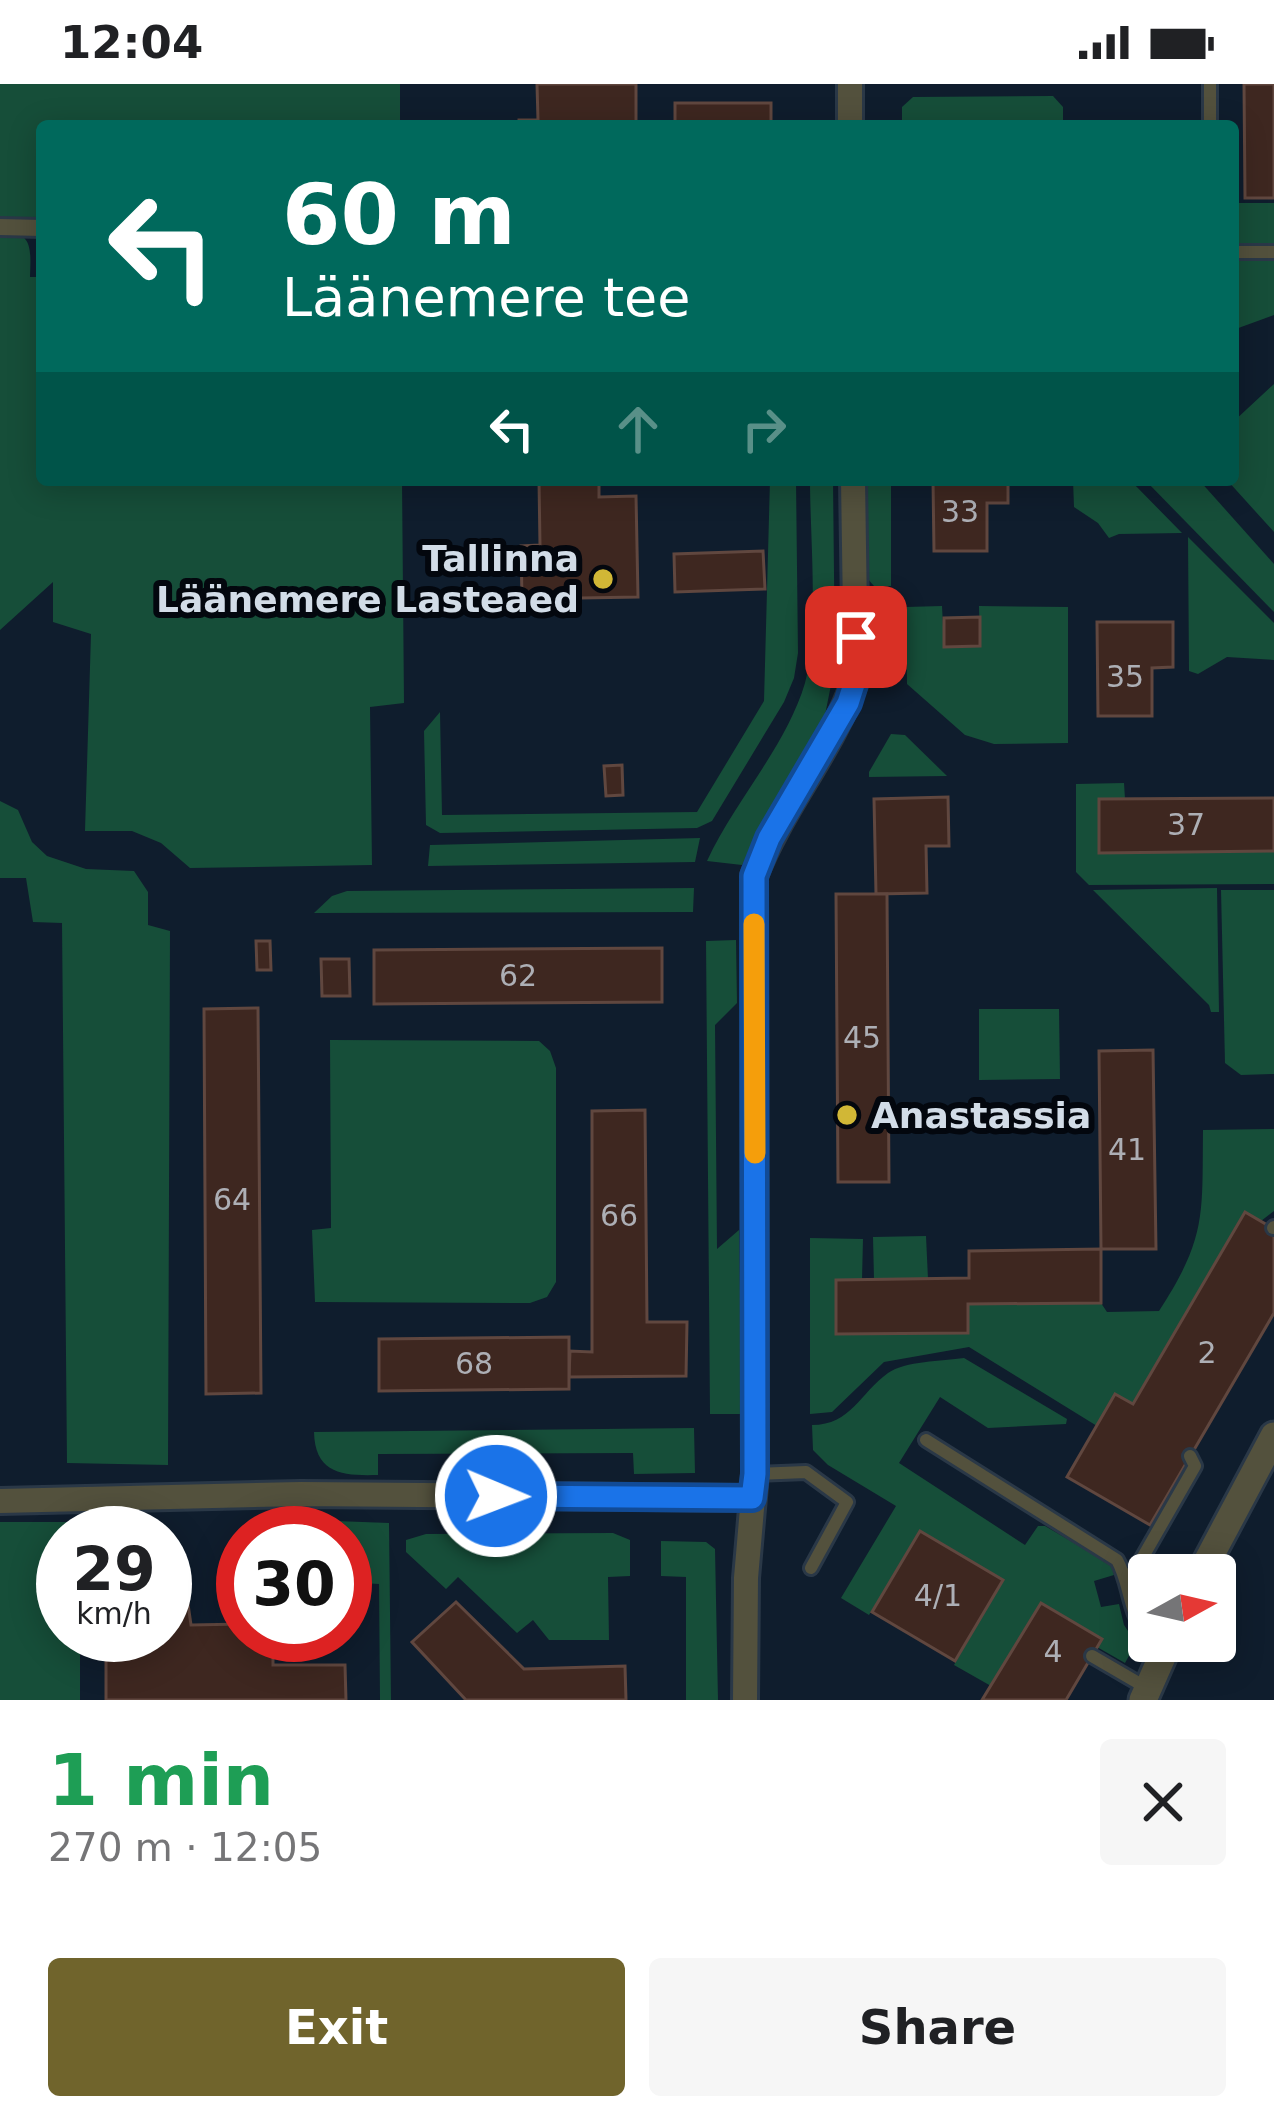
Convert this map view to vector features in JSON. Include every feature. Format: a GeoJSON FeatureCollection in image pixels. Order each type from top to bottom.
{"type":"FeatureCollection","features":[{"type":"Feature","properties":{"kind":"street"},"geometry":{"type":"LineString","coordinates":[[850,84],[850,120]]}},
{"type":"Feature","properties":{"kind":"street"},"geometry":{"type":"LineString","coordinates":[[0,227],[36,228]]}},
{"type":"Feature","properties":{"kind":"street"},"geometry":{"type":"LineString","coordinates":[[745,1700],[753,1486],[754,876],[769,838],[848,703],[856,678],[854,486]]}},
{"type":"Feature","properties":{"kind":"street"},"geometry":{"type":"LineString","coordinates":[[1212,1554],[1274,1436]]}},
{"type":"Feature","properties":{"kind":"street"},"geometry":{"type":"LineString","coordinates":[[0,1501],[753,1486]]}},
{"type":"Feature","properties":{"kind":"street"},"geometry":{"type":"LineString","coordinates":[[1145,1694],[1155,1662]]}},
{"type":"Feature","properties":{"kind":"lane"},"geometry":{"type":"LineString","coordinates":[[1210,84],[1210,120]]}},
{"type":"Feature","properties":{"kind":"lane"},"geometry":{"type":"LineString","coordinates":[[1239,252],[1274,252]]}},
{"type":"Feature","properties":{"kind":"lane"},"geometry":{"type":"LineString","coordinates":[[926,1440],[1117,1560],[1128,1581]]}},
{"type":"Feature","properties":{"kind":"lane"},"geometry":{"type":"LineString","coordinates":[[1127,1576],[1136,1569],[1195,1466],[1190,1456]]}},
{"type":"Feature","properties":{"kind":"lane"},"geometry":{"type":"LineString","coordinates":[[753,1486],[806,1472],[847,1502],[811,1568]]}},
{"type":"Feature","properties":{"kind":"lane"},"geometry":{"type":"LineString","coordinates":[[1092,1656],[1145,1694]]}},
{"type":"Feature","properties":{"kind":"green space"},"geometry":{"type":"Polygon","coordinates":[[[0,84],[400,84],[400,120],[36,120],[36,221],[0,220],[0,84]]]}},
{"type":"Feature","properties":{"kind":"green space"},"geometry":{"type":"Polygon","coordinates":[[[1053,96],[1063,107],[1063,120],[902,120],[902,107],[913,97],[1053,96]]]}},
{"type":"Feature","properties":{"kind":"green space"},"geometry":{"type":"Polygon","coordinates":[[[1239,203],[1274,203],[1274,245],[1239,245],[1239,203]]]}},
{"type":"Feature","properties":{"kind":"green space"},"geometry":{"type":"Polygon","coordinates":[[[0,231],[19,234],[28,243],[30,277],[36,277],[36,486],[402,486],[404,703],[370,707],[372,865],[190,868],[161,843],[132,831],[85,831],[91,634],[53,622],[53,582],[0,630],[0,231]]]}},
{"type":"Feature","properties":{"kind":"green space"},"geometry":{"type":"Polygon","coordinates":[[[1239,259],[1274,259],[1274,315],[1239,328],[1239,259]]]}},
{"type":"Feature","properties":{"kind":"green space"},"geometry":{"type":"Polygon","coordinates":[[[1274,384],[1274,532],[1232,486],[1239,486],[1239,416],[1274,384]]]}},
{"type":"Feature","properties":{"kind":"green space"},"geometry":{"type":"Polygon","coordinates":[[[770,486],[796,486],[798,653],[794,678],[712,821],[697,828],[440,833],[426,825],[424,731],[440,712],[442,815],[697,812],[764,701],[770,486]]]}},
{"type":"Feature","properties":{"kind":"green space"},"geometry":{"type":"Polygon","coordinates":[[[810,486],[833,486],[835,665],[824,720],[742,865],[707,861],[796,707],[809,662],[813,611],[810,486]]]}},
{"type":"Feature","properties":{"kind":"green space"},"geometry":{"type":"Polygon","coordinates":[[[866,486],[891,486],[891,586],[874,586],[866,577],[866,486]]]}},
{"type":"Feature","properties":{"kind":"green space"},"geometry":{"type":"Polygon","coordinates":[[[1073,486],[1136,486],[1182,533],[1109,538],[1098,523],[1074,507],[1073,486]]]}},
{"type":"Feature","properties":{"kind":"green space"},"geometry":{"type":"Polygon","coordinates":[[[1151,486],[1204,486],[1274,564],[1274,612],[1151,486]]]}},
{"type":"Feature","properties":{"kind":"green space"},"geometry":{"type":"Polygon","coordinates":[[[1188,537],[1274,623],[1274,660],[1227,657],[1198,674],[1189,671],[1188,537]]]}},
{"type":"Feature","properties":{"kind":"green space"},"geometry":{"type":"Polygon","coordinates":[[[874,605],[891,606],[892,682],[864,666],[864,614],[874,605]]]}},
{"type":"Feature","properties":{"kind":"green space"},"geometry":{"type":"Polygon","coordinates":[[[942,606],[944,646],[980,646],[979,606],[1068,607],[1068,743],[994,744],[965,735],[907,684],[906,607],[942,606]]]}},
{"type":"Feature","properties":{"kind":"green space"},"geometry":{"type":"Polygon","coordinates":[[[891,734],[905,735],[947,776],[869,777],[891,734]]]}},
{"type":"Feature","properties":{"kind":"green space"},"geometry":{"type":"Polygon","coordinates":[[[1124,783],[1125,799],[1099,799],[1100,853],[1274,851],[1274,884],[1089,885],[1076,872],[1076,784],[1124,783]]]}},
{"type":"Feature","properties":{"kind":"green space"},"geometry":{"type":"Polygon","coordinates":[[[0,801],[18,810],[32,842],[47,856],[86,869],[134,871],[148,892],[148,925],[170,931],[168,1465],[67,1463],[62,923],[33,922],[26,878],[0,878],[0,801]]]}},
{"type":"Feature","properties":{"kind":"green space"},"geometry":{"type":"Polygon","coordinates":[[[700,838],[695,862],[428,866],[430,845],[700,838]]]}},
{"type":"Feature","properties":{"kind":"green space"},"geometry":{"type":"Polygon","coordinates":[[[694,888],[693,912],[314,913],[332,896],[347,891],[694,888]]]}},
{"type":"Feature","properties":{"kind":"green space"},"geometry":{"type":"Polygon","coordinates":[[[1217,888],[1219,1012],[1211,1012],[1093,890],[1217,888]]]}},
{"type":"Feature","properties":{"kind":"green space"},"geometry":{"type":"Polygon","coordinates":[[[1221,890],[1274,890],[1274,1074],[1241,1075],[1225,1063],[1221,890]]]}},
{"type":"Feature","properties":{"kind":"green space"},"geometry":{"type":"Polygon","coordinates":[[[736,940],[737,1003],[715,1025],[717,1249],[739,1230],[742,1414],[710,1414],[706,941],[736,940]]]}},
{"type":"Feature","properties":{"kind":"green space"},"geometry":{"type":"Polygon","coordinates":[[[979,1009],[1059,1009],[1060,1079],[979,1080],[979,1009]]]}},
{"type":"Feature","properties":{"kind":"green space"},"geometry":{"type":"Polygon","coordinates":[[[330,1040],[539,1041],[550,1051],[556,1068],[556,1282],[547,1297],[530,1303],[315,1302],[312,1230],[331,1228],[330,1040]]]}},
{"type":"Feature","properties":{"kind":"green space"},"geometry":{"type":"Polygon","coordinates":[[[1274,1129],[1274,1211],[1261,1221],[1245,1212],[1133,1404],[1115,1394],[1097,1426],[969,1347],[884,1362],[832,1412],[810,1414],[810,1238],[863,1239],[862,1280],[836,1280],[837,1334],[967,1333],[968,1304],[1101,1303],[1107,1312],[1159,1311],[1186,1263],[1199,1225],[1203,1130],[1274,1129]]]}},
{"type":"Feature","properties":{"kind":"green space"},"geometry":{"type":"Polygon","coordinates":[[[926,1236],[928,1279],[874,1279],[873,1237],[926,1236]]]}},
{"type":"Feature","properties":{"kind":"green space"},"geometry":{"type":"Polygon","coordinates":[[[964,1358],[1067,1419],[1066,1424],[988,1428],[940,1397],[899,1463],[1025,1545],[1038,1526],[1045,1526],[1112,1565],[1114,1575],[1094,1581],[1101,1607],[1119,1604],[1128,1631],[1125,1663],[1097,1647],[991,1686],[954,1665],[1003,1580],[920,1531],[869,1615],[841,1598],[896,1506],[828,1465],[813,1450],[812,1425],[836,1420],[888,1373],[914,1364],[964,1358]]]}},
{"type":"Feature","properties":{"kind":"green space"},"geometry":{"type":"Polygon","coordinates":[[[694,1428],[695,1473],[634,1474],[633,1453],[378,1454],[378,1475],[353,1475],[325,1464],[314,1432],[694,1428]]]}},
{"type":"Feature","properties":{"kind":"green space"},"geometry":{"type":"Polygon","coordinates":[[[0,1522],[36,1522],[36,1662],[80,1662],[80,1700],[0,1700],[0,1522]]]}},
{"type":"Feature","properties":{"kind":"green space"},"geometry":{"type":"Polygon","coordinates":[[[372,1522],[389,1523],[391,1700],[380,1700],[379,1584],[372,1584],[372,1522]]]}},
{"type":"Feature","properties":{"kind":"green space"},"geometry":{"type":"Polygon","coordinates":[[[613,1533],[630,1540],[630,1576],[608,1577],[609,1640],[549,1640],[533,1620],[517,1633],[458,1577],[446,1589],[406,1552],[406,1540],[426,1534],[613,1533]]]}},
{"type":"Feature","properties":{"kind":"green space"},"geometry":{"type":"Polygon","coordinates":[[[661,1541],[706,1542],[715,1549],[718,1700],[686,1700],[686,1577],[661,1576],[661,1541]]]}},
{"type":"Feature","properties":{"kind":"building"},"geometry":{"type":"Polygon","coordinates":[[[537,84],[636,84],[636,120],[538,120],[537,84]]]}},
{"type":"Feature","properties":{"kind":"building"},"geometry":{"type":"Polygon","coordinates":[[[1244,84],[1274,84],[1274,198],[1245,198],[1244,84]]]}},
{"type":"Feature","properties":{"kind":"building"},"geometry":{"type":"Polygon","coordinates":[[[675,103],[771,103],[771,120],[675,120],[675,103]]]}},
{"type":"Feature","properties":{"kind":"building"},"geometry":{"type":"Polygon","coordinates":[[[539,486],[599,486],[599,497],[636,496],[638,597],[522,599],[521,546],[540,545],[539,486]]]}},
{"type":"Feature","properties":{"kind":"building"},"geometry":{"type":"Polygon","coordinates":[[[933,486],[1008,486],[1008,503],[987,503],[987,551],[934,551],[933,486]]]}},
{"type":"Feature","properties":{"kind":"building"},"geometry":{"type":"Polygon","coordinates":[[[763,551],[765,589],[675,592],[674,554],[763,551]]]}},
{"type":"Feature","properties":{"kind":"building"},"geometry":{"type":"Polygon","coordinates":[[[980,617],[980,646],[944,647],[944,618],[980,617]]]}},
{"type":"Feature","properties":{"kind":"building"},"geometry":{"type":"Polygon","coordinates":[[[1097,622],[1173,622],[1173,667],[1152,668],[1152,716],[1098,716],[1097,622]]]}},
{"type":"Feature","properties":{"kind":"building"},"geometry":{"type":"Polygon","coordinates":[[[622,765],[623,795],[606,796],[604,766],[622,765]]]}},
{"type":"Feature","properties":{"kind":"building"},"geometry":{"type":"Polygon","coordinates":[[[948,797],[949,846],[926,846],[927,893],[876,894],[874,799],[948,797]]]}},
{"type":"Feature","properties":{"kind":"building"},"geometry":{"type":"Polygon","coordinates":[[[1274,798],[1274,851],[1099,853],[1099,799],[1274,798]]]}},
{"type":"Feature","properties":{"kind":"building"},"geometry":{"type":"Polygon","coordinates":[[[836,894],[887,894],[889,1182],[838,1182],[836,894]]]}},
{"type":"Feature","properties":{"kind":"building"},"geometry":{"type":"Polygon","coordinates":[[[256,941],[270,941],[271,970],[257,970],[256,941]]]}},
{"type":"Feature","properties":{"kind":"building"},"geometry":{"type":"Polygon","coordinates":[[[662,948],[662,1002],[374,1004],[374,950],[662,948]]]}},
{"type":"Feature","properties":{"kind":"building"},"geometry":{"type":"Polygon","coordinates":[[[321,959],[349,959],[350,996],[322,996],[321,959]]]}},
{"type":"Feature","properties":{"kind":"building"},"geometry":{"type":"Polygon","coordinates":[[[258,1008],[261,1393],[206,1394],[204,1009],[258,1008]]]}},
{"type":"Feature","properties":{"kind":"building"},"geometry":{"type":"Polygon","coordinates":[[[1153,1050],[1156,1249],[1101,1249],[1099,1051],[1153,1050]]]}},
{"type":"Feature","properties":{"kind":"building"},"geometry":{"type":"Polygon","coordinates":[[[645,1110],[647,1322],[687,1322],[686,1376],[569,1377],[570,1351],[592,1352],[592,1111],[645,1110]]]}},
{"type":"Feature","properties":{"kind":"building"},"geometry":{"type":"Polygon","coordinates":[[[1245,1212],[1274,1229],[1274,1313],[1150,1525],[1067,1477],[1115,1394],[1133,1404],[1245,1212]]]}},
{"type":"Feature","properties":{"kind":"building"},"geometry":{"type":"Polygon","coordinates":[[[1101,1249],[1101,1303],[968,1304],[968,1333],[836,1334],[836,1280],[969,1278],[969,1251],[1101,1249]]]}},
{"type":"Feature","properties":{"kind":"building"},"geometry":{"type":"Polygon","coordinates":[[[569,1337],[569,1389],[379,1391],[379,1339],[569,1337]]]}},
{"type":"Feature","properties":{"kind":"building"},"geometry":{"type":"Polygon","coordinates":[[[920,1531],[1003,1580],[955,1661],[872,1612],[920,1531]]]}},
{"type":"Feature","properties":{"kind":"building"},"geometry":{"type":"Polygon","coordinates":[[[456,1602],[524,1669],[625,1666],[626,1700],[466,1700],[412,1642],[456,1602]]]}},
{"type":"Feature","properties":{"kind":"building"},"geometry":{"type":"Polygon","coordinates":[[[1041,1603],[1102,1639],[1066,1700],[982,1700],[1041,1603]]]}},
{"type":"Feature","properties":{"kind":"building"},"geometry":{"type":"Polygon","coordinates":[[[192,1625],[216,1625],[216,1662],[345,1665],[346,1700],[106,1700],[106,1662],[192,1662],[192,1625]]]}},
{"type":"Feature","properties":{"kind":"slow traffic"},"geometry":{"type":"LineString","coordinates":[[754,924],[755,1153]]}},
{"type":"Feature","properties":{"kind":"place","name":"Tallinna Läänemere Lasteaed"},"geometry":{"type":"Point","coordinates":[603,579]}},
{"type":"Feature","properties":{"kind":"place","name":"Anastassia"},"geometry":{"type":"Point","coordinates":[847,1115]}},
{"type":"Feature","properties":{"kind":"route"},"geometry":{"type":"LineString","coordinates":[[496,1496],[752,1498],[754,876],[769,838],[848,703],[856,678],[856,637]]}}]}
